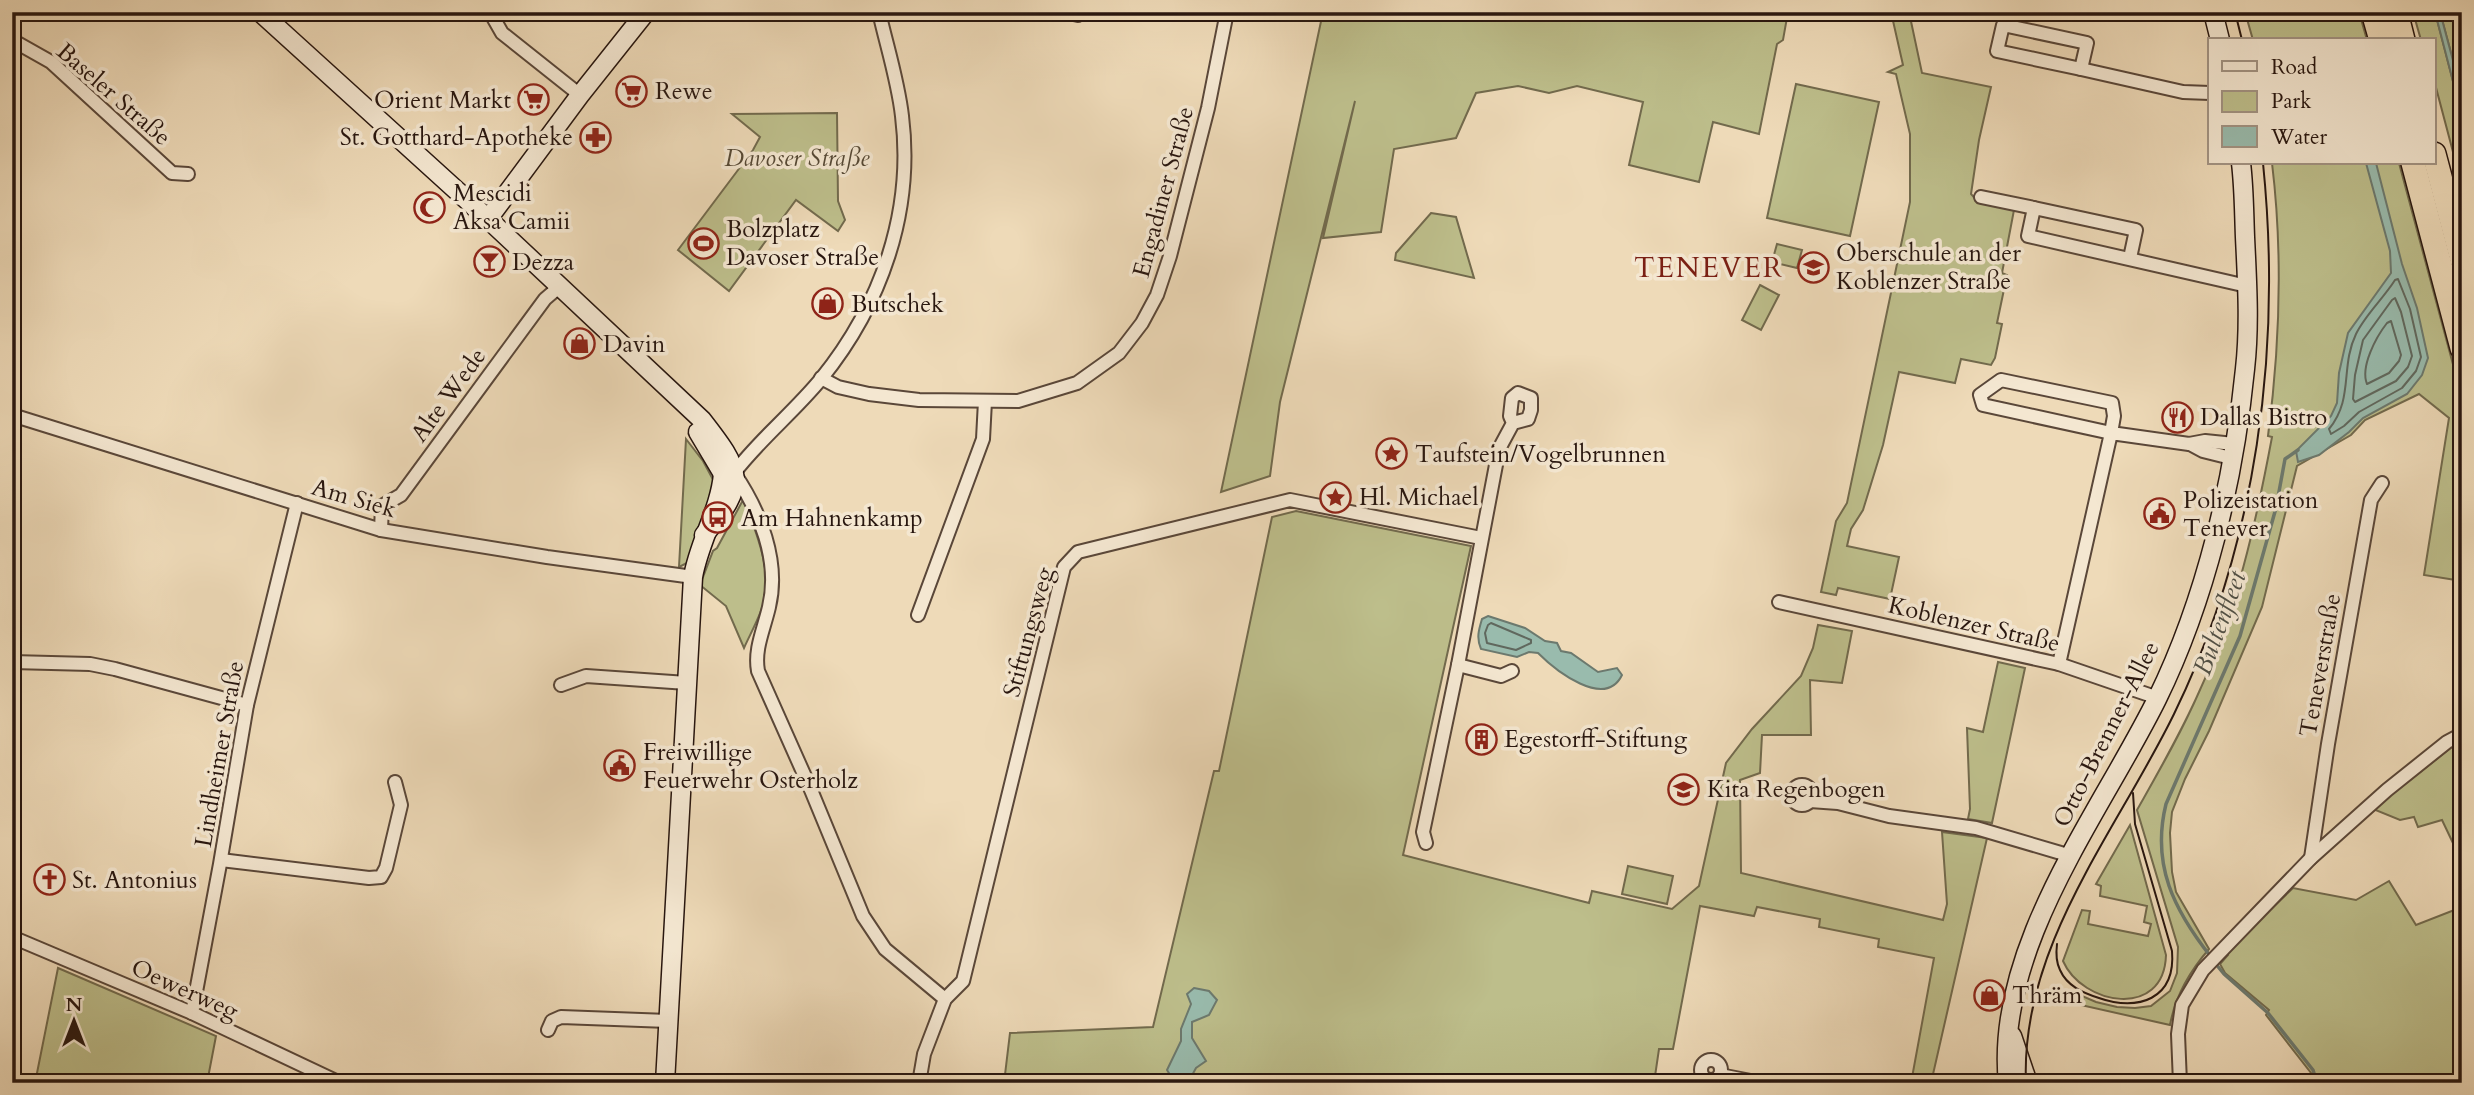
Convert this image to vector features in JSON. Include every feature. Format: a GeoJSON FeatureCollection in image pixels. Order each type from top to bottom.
{"type":"FeatureCollection","features":[{"type":"Feature","properties":{"kind":"highway"},"geometry":{"type":"LineString","coordinates":[[2373,12],[2380,38]]}},
{"type":"Feature","properties":{"kind":"highway"},"geometry":{"type":"LineString","coordinates":[[2396,12],[2402,38]]}},
{"type":"Feature","properties":{"kind":"highway"},"geometry":{"type":"LineString","coordinates":[[2436,162],[2462,260]]}},
{"type":"Feature","properties":{"kind":"highway"},"geometry":{"type":"LineString","coordinates":[[2413,164],[2462,348]]}},
{"type":"Feature","properties":{"kind":"street"},"geometry":{"type":"LineString","coordinates":[[260,12],[635,355],[702,420],[728,454],[729,474],[735,484],[724,509],[704,535],[693,577],[664,1083]]}},
{"type":"Feature","properties":{"kind":"street"},"geometry":{"type":"LineString","coordinates":[[490,12],[502,33],[580,95]]}},
{"type":"Feature","properties":{"kind":"street"},"geometry":{"type":"LineString","coordinates":[[488,219],[580,95],[646,12]]}},
{"type":"Feature","properties":{"kind":"street"},"geometry":{"type":"LineString","coordinates":[[729,474],[821,378],[868,309],[882,278],[891,247],[904,176],[903,120],[879,12]]}},
{"type":"Feature","properties":{"kind":"street"},"geometry":{"type":"LineString","coordinates":[[1065,12],[1078,15]]}},
{"type":"Feature","properties":{"kind":"street","name":"Engadiner Straße"},"geometry":{"type":"LineString","coordinates":[[821,378],[838,387],[869,394],[919,400],[1017,401],[1077,383],[1119,353],[1142,323],[1157,295],[1170,256],[1208,108],[1227,12]]}},
{"type":"Feature","properties":{"kind":"street"},"geometry":{"type":"LineString","coordinates":[[2213,12],[2220,38]]}},
{"type":"Feature","properties":{"kind":"street"},"geometry":{"type":"LineString","coordinates":[[2081,69],[2087,43],[2003,25],[1997,51],[2183,92],[2208,93]]}},
{"type":"Feature","properties":{"kind":"street","name":"Baseler Straße"},"geometry":{"type":"LineString","coordinates":[[12,40],[51,62],[172,173],[188,174]]}},
{"type":"Feature","properties":{"kind":"street","name":"Otto-Brenner-Allee"},"geometry":{"type":"LineString","coordinates":[[2008,1083],[2006,1065],[2014,999],[2021,968],[2045,907],[2158,698],[2187,628],[2212,552],[2245,367],[2247,286],[2241,164]]}},
{"type":"Feature","properties":{"kind":"street"},"geometry":{"type":"LineString","coordinates":[[1981,197],[2136,230],[2130,258]]}},
{"type":"Feature","properties":{"kind":"street"},"geometry":{"type":"LineString","coordinates":[[2034,208],[2028,236],[2247,286]]}},
{"type":"Feature","properties":{"kind":"street","name":"Alte Wede"},"geometry":{"type":"LineString","coordinates":[[381,530],[382,506],[401,495],[545,299],[559,287]]}},
{"type":"Feature","properties":{"kind":"street"},"geometry":{"type":"LineString","coordinates":[[2059,664],[2111,433],[2114,416],[2112,403],[2001,380],[1980,395],[1983,405],[2111,433],[2189,444],[2205,441],[2232,451]]}},
{"type":"Feature","properties":{"kind":"street"},"geometry":{"type":"LineString","coordinates":[[918,615],[983,439],[985,401]]}},
{"type":"Feature","properties":{"kind":"street","name":"Am Siek"},"geometry":{"type":"LineString","coordinates":[[12,415],[381,530],[693,577]]}},
{"type":"Feature","properties":{"kind":"street"},"geometry":{"type":"LineString","coordinates":[[1426,842],[1423,832],[1499,449],[1513,423]]}},
{"type":"Feature","properties":{"kind":"street"},"geometry":{"type":"LineString","coordinates":[[729,474],[748,494],[759,519],[772,577],[771,599],[755,656],[758,671],[863,916],[885,949],[945,999],[923,1054],[919,1083]]}},
{"type":"Feature","properties":{"kind":"street","name":"Teneverstraße"},"geometry":{"type":"LineString","coordinates":[[2311,858],[2371,500],[2382,483]]}},
{"type":"Feature","properties":{"kind":"street","name":"Stiftungsweg"},"geometry":{"type":"LineString","coordinates":[[945,999],[963,981],[1064,567],[1078,552],[1290,500],[1481,538]]}},
{"type":"Feature","properties":{"kind":"street","name":"Lindheimer Straße"},"geometry":{"type":"LineString","coordinates":[[192,1013],[247,705],[297,503]]}},
{"type":"Feature","properties":{"kind":"street","name":"Koblenzer Straße"},"geometry":{"type":"LineString","coordinates":[[1779,602],[2059,664],[2158,698]]}},
{"type":"Feature","properties":{"kind":"street"},"geometry":{"type":"LineString","coordinates":[[12,662],[90,664],[247,705]]}},
{"type":"Feature","properties":{"kind":"street"},"geometry":{"type":"LineString","coordinates":[[1458,665],[1501,676],[1513,671]]}},
{"type":"Feature","properties":{"kind":"street"},"geometry":{"type":"LineString","coordinates":[[561,685],[586,676],[687,683]]}},
{"type":"Feature","properties":{"kind":"street"},"geometry":{"type":"LineString","coordinates":[[2180,1083],[2178,1034],[2182,1005],[2203,970],[2311,858],[2387,790],[2446,742],[2462,734]]}},
{"type":"Feature","properties":{"kind":"street"},"geometry":{"type":"LineString","coordinates":[[221,860],[369,878],[381,877],[386,868],[401,805],[395,782]]}},
{"type":"Feature","properties":{"kind":"street"},"geometry":{"type":"LineString","coordinates":[[1810,801],[1838,803],[1889,817],[1976,828],[2071,856]]}},
{"type":"Feature","properties":{"kind":"street","name":"Oewerweg"},"geometry":{"type":"LineString","coordinates":[[12,937],[192,1013],[340,1083]]}},
{"type":"Feature","properties":{"kind":"street"},"geometry":{"type":"LineString","coordinates":[[548,1030],[552,1021],[561,1017],[668,1021]]}},
{"type":"Feature","properties":{"kind":"street","name":"Otto-Brenner-Allee"},"geometry":{"type":"LineString","coordinates":[[2010,1030],[2028,1083]]}},
{"type":"Feature","properties":{"kind":"street"},"geometry":{"type":"LineString","coordinates":[[1720,1075],[1761,1083]]}},
{"type":"Feature","properties":{"kind":"green space"},"geometry":{"type":"Polygon","coordinates":[[[1323,12],[1788,12],[1783,40],[1777,44],[1759,134],[1713,122],[1699,182],[1629,165],[1643,102],[1577,86],[1549,93],[1518,86],[1476,93],[1456,138],[1394,149],[1381,232],[1323,238],[1355,101],[1280,402],[1270,476],[1221,492],[1323,12]]]}},
{"type":"Feature","properties":{"kind":"green space"},"geometry":{"type":"Polygon","coordinates":[[[1891,12],[1909,12],[1922,73],[1991,87],[1971,194],[1978,202],[2014,210],[2002,273],[2007,275],[1997,323],[2002,324],[1991,365],[1961,359],[1955,383],[1899,372],[1883,445],[1863,510],[1851,529],[1847,546],[1899,557],[1890,599],[1838,588],[1836,595],[1821,592],[1836,521],[1847,503],[1910,202],[1910,134],[1896,74],[1888,72],[1903,65],[1891,12]]]}},
{"type":"Feature","properties":{"kind":"green space"},"geometry":{"type":"Polygon","coordinates":[[[2245,12],[2359,12],[2366,38],[2252,38],[2245,12]]]}},
{"type":"Feature","properties":{"kind":"green space"},"geometry":{"type":"Polygon","coordinates":[[[2413,12],[2435,12],[2462,116],[2462,186],[2436,88],[2436,38],[2420,38],[2413,12]]]}},
{"type":"Feature","properties":{"kind":"green space"},"geometry":{"type":"Polygon","coordinates":[[[2440,12],[2462,12],[2462,94],[2440,12]]]}},
{"type":"Feature","properties":{"kind":"green space"},"geometry":{"type":"Polygon","coordinates":[[[1796,84],[1879,102],[1850,236],[1767,218],[1796,84]]]}},
{"type":"Feature","properties":{"kind":"green space","name":"Davoser Straße"},"geometry":{"type":"Polygon","coordinates":[[[837,113],[838,201],[845,220],[838,231],[796,200],[729,291],[678,250],[760,137],[732,114],[837,113]]]}},
{"type":"Feature","properties":{"kind":"green space"},"geometry":{"type":"Polygon","coordinates":[[[2272,164],[2399,164],[2462,398],[2462,581],[2424,575],[2449,418],[2419,394],[2365,420],[2351,435],[2297,466],[2262,607],[2172,812],[2170,833],[2176,892],[2209,949],[2184,985],[2170,1025],[2054,999],[2054,990],[2066,996],[2073,992],[2117,1007],[2151,1006],[2170,991],[2177,973],[2178,947],[2137,810],[2170,752],[2212,662],[2234,599],[2259,502],[2272,437],[2268,436],[2279,300],[2272,164]]]}},
{"type":"Feature","properties":{"kind":"green space"},"geometry":{"type":"Polygon","coordinates":[[[1431,213],[1456,217],[1474,278],[1395,260],[1396,253],[1431,213]]]}},
{"type":"Feature","properties":{"kind":"green space"},"geometry":{"type":"Polygon","coordinates":[[[1777,244],[1802,250],[1797,268],[1772,262],[1777,244]]]}},
{"type":"Feature","properties":{"kind":"green space"},"geometry":{"type":"Polygon","coordinates":[[[1760,285],[1779,295],[1761,330],[1742,320],[1760,285]]]}},
{"type":"Feature","properties":{"kind":"green space"},"geometry":{"type":"Polygon","coordinates":[[[686,439],[703,461],[717,487],[687,563],[679,567],[686,439]]]}},
{"type":"Feature","properties":{"kind":"green space"},"geometry":{"type":"Polygon","coordinates":[[[743,500],[760,544],[766,580],[763,605],[744,648],[726,606],[700,585],[713,551],[743,500]]]}},
{"type":"Feature","properties":{"kind":"green space"},"geometry":{"type":"Polygon","coordinates":[[[1296,511],[1471,546],[1403,855],[1589,903],[1592,891],[1672,909],[1699,886],[1726,763],[1752,729],[1801,676],[1813,648],[1818,625],[1852,631],[1842,683],[1810,680],[1811,735],[1762,735],[1760,773],[1740,780],[1741,873],[1943,920],[1947,904],[1942,832],[1987,838],[1931,1083],[1911,1083],[1934,958],[1878,947],[1879,939],[1819,927],[1820,919],[1757,907],[1754,916],[1700,906],[1673,1049],[1659,1049],[1654,1083],[1004,1083],[1010,1033],[1153,1027],[1214,771],[1219,771],[1272,517],[1296,511]]]}},
{"type":"Feature","properties":{"kind":"green space"},"geometry":{"type":"Polygon","coordinates":[[[1998,662],[2025,668],[1992,823],[1968,819],[1970,809],[1967,728],[1983,732],[1998,662]]]}},
{"type":"Feature","properties":{"kind":"green space"},"geometry":{"type":"Polygon","coordinates":[[[2462,739],[2462,862],[2442,820],[2418,827],[2414,817],[2400,820],[2373,809],[2462,739]]]}},
{"type":"Feature","properties":{"kind":"green space"},"geometry":{"type":"Polygon","coordinates":[[[2130,825],[2166,955],[2162,976],[2152,990],[2138,997],[2121,999],[2103,996],[2087,988],[2073,976],[2063,961],[2082,910],[2090,911],[2088,924],[2148,936],[2151,924],[2144,922],[2147,906],[2100,896],[2101,886],[2096,884],[2130,825]]]}},
{"type":"Feature","properties":{"kind":"green space"},"geometry":{"type":"Polygon","coordinates":[[[1628,866],[1673,876],[1667,904],[1622,894],[1628,866]]]}},
{"type":"Feature","properties":{"kind":"green space"},"geometry":{"type":"Polygon","coordinates":[[[2389,881],[2416,925],[2462,907],[2462,1083],[2315,1083],[2311,1073],[2266,1015],[2269,1010],[2225,973],[2220,964],[2228,955],[2226,952],[2293,888],[2356,900],[2389,881]]]}},
{"type":"Feature","properties":{"kind":"green space"},"geometry":{"type":"Polygon","coordinates":[[[58,968],[216,1036],[207,1083],[35,1083],[58,968]]]}},
{"type":"Feature","properties":{"kind":"water"},"geometry":{"type":"Polygon","coordinates":[[[2435,12],[2440,12],[2462,94],[2462,116],[2435,12]]]}},
{"type":"Feature","properties":{"kind":"water"},"geometry":{"type":"Polygon","coordinates":[[[2366,164],[2376,164],[2402,264],[2417,308],[2428,358],[2422,375],[2407,394],[2363,418],[2319,455],[2298,462],[2296,451],[2331,416],[2337,403],[2339,373],[2348,333],[2391,273],[2390,251],[2366,164]]]}},
{"type":"Feature","properties":{"kind":"water"},"geometry":{"type":"Polygon","coordinates":[[[1488,616],[1525,628],[1545,641],[1557,643],[1561,651],[1571,653],[1598,672],[1617,668],[1622,675],[1614,685],[1604,689],[1592,688],[1568,677],[1538,653],[1529,652],[1517,657],[1481,649],[1479,630],[1482,619],[1488,616]]]}},
{"type":"Feature","properties":{"kind":"water"},"geometry":{"type":"Polygon","coordinates":[[[1194,988],[1209,991],[1217,1000],[1209,1015],[1192,1022],[1192,1038],[1206,1061],[1196,1068],[1189,1081],[1172,1078],[1167,1070],[1181,1041],[1181,1029],[1191,1004],[1187,994],[1194,988]]]}},
{"type":"Feature","properties":{"kind":"waterway","name":"Bultenfleet"},"geometry":{"type":"LineString","coordinates":[[2211,957],[2186,922],[2169,886],[2164,867],[2162,826],[2166,804],[2240,636],[2276,508],[2285,459],[2298,450]]}},
{"type":"Feature","properties":{"kind":"waterway","name":"Bultenfleet"},"geometry":{"type":"LineString","coordinates":[[2215,963],[2268,1013],[2313,1070],[2317,1083]]}},
{"type":"Feature","properties":{"kind":"tram line"},"geometry":{"type":"LineString","coordinates":[[2235,12],[2242,38]]}},
{"type":"Feature","properties":{"kind":"tram line"},"geometry":{"type":"LineString","coordinates":[[2026,1083],[2028,1033],[2039,984],[2055,937],[2076,891],[2174,714],[2202,649],[2226,582],[2244,514],[2257,445],[2269,304],[2263,164]]}},
{"type":"Feature","properties":{"kind":"tram line"},"geometry":{"type":"LineString","coordinates":[[2057,944],[2057,960],[2063,976],[2087,994],[2113,1002],[2140,1002],[2152,998],[2168,981],[2172,967],[2172,951],[2135,824],[2133,793]]}},
{"type":"Feature","properties":{"kind":"place","name":"Rewe"},"geometry":{"type":"Point","coordinates":[632,91]}},
{"type":"Feature","properties":{"kind":"place","name":"Orient Markt"},"geometry":{"type":"Point","coordinates":[534,100]}},
{"type":"Feature","properties":{"kind":"place","name":"St. Gotthard-Apotheke"},"geometry":{"type":"Point","coordinates":[596,137]}},
{"type":"Feature","properties":{"kind":"place","name":"Mescidi Aksa Camii"},"geometry":{"type":"Point","coordinates":[430,207]}},
{"type":"Feature","properties":{"kind":"place","name":"Bolzplatz Davoser Straße"},"geometry":{"type":"Point","coordinates":[703,243]}},
{"type":"Feature","properties":{"kind":"place","name":"Dezza"},"geometry":{"type":"Point","coordinates":[489,262]}},
{"type":"Feature","properties":{"kind":"place","name":"Oberschule an der Koblenzer Straße"},"geometry":{"type":"Point","coordinates":[1813,267]}},
{"type":"Feature","properties":{"kind":"place","name":"Butschek"},"geometry":{"type":"Point","coordinates":[828,304]}},
{"type":"Feature","properties":{"kind":"place","name":"Davin"},"geometry":{"type":"Point","coordinates":[580,344]}},
{"type":"Feature","properties":{"kind":"place","name":"Dallas Bistro"},"geometry":{"type":"Point","coordinates":[2177,417]}},
{"type":"Feature","properties":{"kind":"place","name":"Taufstein/Vogelbrunnen"},"geometry":{"type":"Point","coordinates":[1392,454]}},
{"type":"Feature","properties":{"kind":"place","name":"Hl. Michael"},"geometry":{"type":"Point","coordinates":[1336,497]}},
{"type":"Feature","properties":{"kind":"place","name":"Polizeistation Tenever"},"geometry":{"type":"Point","coordinates":[2160,514]}},
{"type":"Feature","properties":{"kind":"place","name":"Am Hahnenkamp"},"geometry":{"type":"Point","coordinates":[718,518]}},
{"type":"Feature","properties":{"kind":"place","name":"Egestorff-Stiftung"},"geometry":{"type":"Point","coordinates":[1481,739]}},
{"type":"Feature","properties":{"kind":"place","name":"Freiwillige Feuerwehr Osterholz"},"geometry":{"type":"Point","coordinates":[620,766]}},
{"type":"Feature","properties":{"kind":"place","name":"Kita Regenbogen"},"geometry":{"type":"Point","coordinates":[1684,789]}},
{"type":"Feature","properties":{"kind":"place","name":"St. Antonius"},"geometry":{"type":"Point","coordinates":[49,880]}},
{"type":"Feature","properties":{"kind":"place","name":"Thräm"},"geometry":{"type":"Point","coordinates":[1989,995]}},
{"type":"Feature","properties":{"kind":"district","name":"TENEVER"},"geometry":{"type":"Point","coordinates":[1709,267]}}]}
